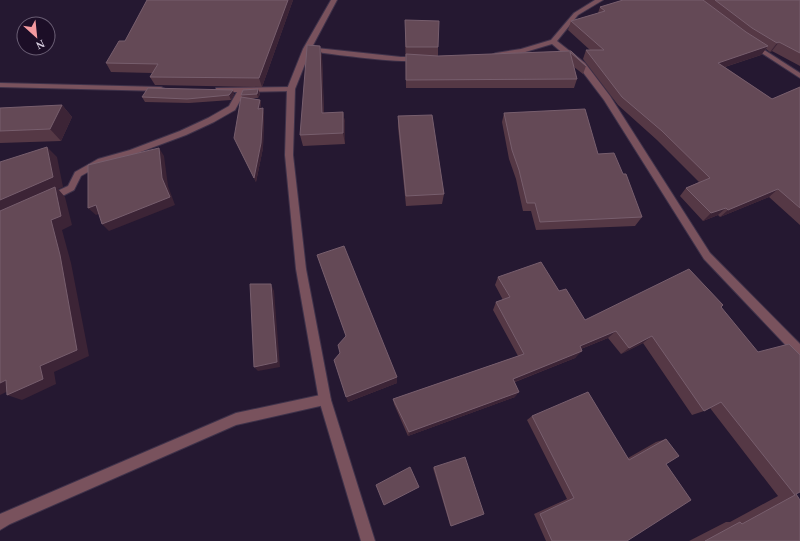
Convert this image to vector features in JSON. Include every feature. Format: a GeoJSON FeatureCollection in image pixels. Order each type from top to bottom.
{"type":"FeatureCollection","features":[{"type":"Feature","properties":{"kind":"street"},"geometry":{"type":"LineString","coordinates":[[334,0],[307,48],[291,89],[289,155],[293,206],[301,269],[325,400],[368,541]]}},
{"type":"Feature","properties":{"kind":"street"},"geometry":{"type":"LineString","coordinates":[[487,57],[522,51],[553,41],[576,14],[600,0]]}},
{"type":"Feature","properties":{"kind":"street"},"geometry":{"type":"LineString","coordinates":[[743,39],[800,76]]}},
{"type":"Feature","properties":{"kind":"street"},"geometry":{"type":"LineString","coordinates":[[553,41],[582,65],[607,98],[707,256],[800,352]]}},
{"type":"Feature","properties":{"kind":"street"},"geometry":{"type":"LineString","coordinates":[[307,48],[422,60]]}},
{"type":"Feature","properties":{"kind":"street"},"geometry":{"type":"LineString","coordinates":[[0,84],[172,89]]}},
{"type":"Feature","properties":{"kind":"street"},"geometry":{"type":"LineString","coordinates":[[211,90],[242,91],[291,89]]}},
{"type":"Feature","properties":{"kind":"street"},"geometry":{"type":"LineString","coordinates":[[40,203],[71,188],[78,174],[101,161],[132,152],[183,133],[211,120],[232,108],[242,91]]}},
{"type":"Feature","properties":{"kind":"street"},"geometry":{"type":"LineString","coordinates":[[0,523],[5,519],[236,419],[325,400]]}},
{"type":"Feature","properties":{"kind":"building"},"geometry":{"type":"Polygon","coordinates":[[[147,0],[288,0],[259,78],[150,77],[158,64],[106,63],[119,41],[125,41],[147,0]]]}},
{"type":"Feature","properties":{"kind":"building"},"geometry":{"type":"Polygon","coordinates":[[[623,0],[703,0],[746,32],[768,46],[718,63],[772,99],[800,87],[800,208],[778,189],[728,210],[726,208],[711,213],[686,188],[710,178],[662,131],[622,97],[586,50],[604,50],[571,21],[605,11],[600,7],[623,0]]]}},
{"type":"Feature","properties":{"kind":"building"},"geometry":{"type":"Polygon","coordinates":[[[715,0],[800,0],[800,53],[779,42],[777,43],[752,28],[715,0]]]}},
{"type":"Feature","properties":{"kind":"building"},"geometry":{"type":"Polygon","coordinates":[[[405,20],[439,21],[438,47],[406,47],[405,20]]]}},
{"type":"Feature","properties":{"kind":"building"},"geometry":{"type":"Polygon","coordinates":[[[307,45],[320,46],[322,113],[343,112],[343,133],[300,135],[307,45]]]}},
{"type":"Feature","properties":{"kind":"building"},"geometry":{"type":"Polygon","coordinates":[[[571,51],[586,66],[570,52],[577,79],[406,80],[406,54],[438,56],[571,51]]]}},
{"type":"Feature","properties":{"kind":"building"},"geometry":{"type":"Polygon","coordinates":[[[148,88],[233,90],[229,95],[187,99],[142,97],[148,88]]]}},
{"type":"Feature","properties":{"kind":"building"},"geometry":{"type":"Polygon","coordinates":[[[258,89],[257,94],[241,95],[243,90],[258,89]]]}},
{"type":"Feature","properties":{"kind":"building"},"geometry":{"type":"Polygon","coordinates":[[[241,97],[260,100],[258,109],[263,108],[261,143],[254,178],[234,138],[241,97]]]}},
{"type":"Feature","properties":{"kind":"building"},"geometry":{"type":"Polygon","coordinates":[[[62,105],[50,129],[0,131],[0,108],[62,105]]]}},
{"type":"Feature","properties":{"kind":"building"},"geometry":{"type":"Polygon","coordinates":[[[585,109],[598,154],[614,153],[623,174],[626,174],[642,217],[540,222],[535,203],[527,203],[519,170],[512,150],[504,113],[585,109]]]}},
{"type":"Feature","properties":{"kind":"building"},"geometry":{"type":"Polygon","coordinates":[[[432,115],[444,194],[406,196],[398,116],[432,115]]]}},
{"type":"Feature","properties":{"kind":"building"},"geometry":{"type":"Polygon","coordinates":[[[47,147],[53,177],[0,200],[0,162],[47,147]]]}},
{"type":"Feature","properties":{"kind":"building"},"geometry":{"type":"Polygon","coordinates":[[[159,148],[162,178],[170,197],[102,224],[96,205],[88,208],[88,165],[159,148]]]}},
{"type":"Feature","properties":{"kind":"building"},"geometry":{"type":"Polygon","coordinates":[[[55,187],[61,216],[51,220],[60,255],[77,350],[40,366],[43,379],[7,395],[6,380],[0,383],[0,211],[55,187]]]}},
{"type":"Feature","properties":{"kind":"building"},"geometry":{"type":"Polygon","coordinates":[[[344,246],[397,377],[346,397],[334,360],[340,353],[338,345],[346,336],[317,255],[344,246]]]}},
{"type":"Feature","properties":{"kind":"building"},"geometry":{"type":"Polygon","coordinates":[[[541,262],[559,291],[566,289],[585,320],[689,269],[723,305],[721,307],[758,352],[789,344],[800,355],[800,492],[796,494],[800,500],[800,541],[705,541],[740,522],[742,524],[795,495],[721,402],[704,411],[652,336],[629,348],[616,331],[580,346],[582,351],[513,379],[519,392],[409,432],[393,399],[524,354],[496,302],[510,297],[498,277],[541,262]]]}},
{"type":"Feature","properties":{"kind":"building"},"geometry":{"type":"Polygon","coordinates":[[[250,284],[271,284],[277,362],[254,367],[250,284]]]}},
{"type":"Feature","properties":{"kind":"building"},"geometry":{"type":"Polygon","coordinates":[[[588,392],[629,460],[666,439],[679,456],[666,464],[691,500],[627,541],[552,541],[540,514],[574,498],[532,416],[588,392]]]}},
{"type":"Feature","properties":{"kind":"building"},"geometry":{"type":"Polygon","coordinates":[[[465,457],[484,514],[451,526],[434,467],[465,457]]]}},
{"type":"Feature","properties":{"kind":"building"},"geometry":{"type":"Polygon","coordinates":[[[410,467],[419,487],[384,505],[376,485],[410,467]]]}}]}
